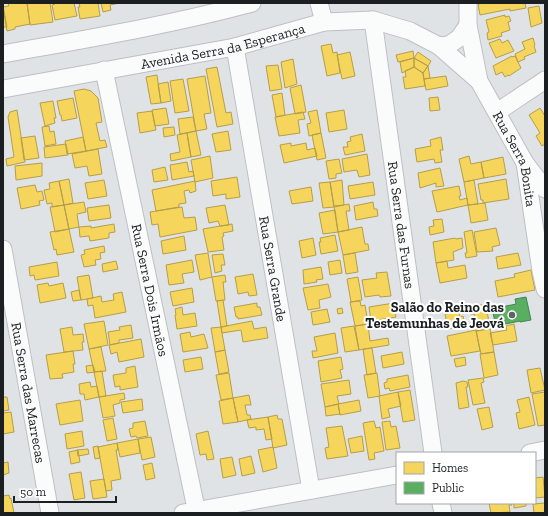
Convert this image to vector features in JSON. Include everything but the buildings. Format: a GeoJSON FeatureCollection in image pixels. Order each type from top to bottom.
{"type":"FeatureCollection","features":[{"type":"Feature","properties":{"kind":"street"},"geometry":{"type":"LineString","coordinates":[[3,54],[175,22],[252,3]]}},
{"type":"Feature","properties":{"kind":"street"},"geometry":{"type":"LineString","coordinates":[[319,3],[324,22]]}},
{"type":"Feature","properties":{"kind":"street"},"geometry":{"type":"LineString","coordinates":[[468,3],[468,25],[479,81]]}},
{"type":"Feature","properties":{"kind":"street","name":"Avenida Serra da Esperança"},"geometry":{"type":"LineString","coordinates":[[3,89],[235,47],[324,22],[373,20],[410,30],[439,46],[479,81]]}},
{"type":"Feature","properties":{"kind":"street","name":"Rua Serra das Furnas"},"geometry":{"type":"LineString","coordinates":[[373,20],[433,452]]}},
{"type":"Feature","properties":{"kind":"street"},"geometry":{"type":"LineString","coordinates":[[439,46],[448,45],[459,38],[468,25]]}},
{"type":"Feature","properties":{"kind":"street","name":"Rua Serra Grande"},"geometry":{"type":"LineString","coordinates":[[235,47],[311,490]]}},
{"type":"Feature","properties":{"kind":"street","name":"Rua Serra Dois Irmãos"},"geometry":{"type":"LineString","coordinates":[[104,70],[192,512]]}},
{"type":"Feature","properties":{"kind":"street"},"geometry":{"type":"LineString","coordinates":[[497,112],[545,80]]}},
{"type":"Feature","properties":{"kind":"street","name":"Rua Serra Bonita"},"geometry":{"type":"LineString","coordinates":[[479,81],[525,163],[540,271],[545,289]]}},
{"type":"Feature","properties":{"kind":"street"},"geometry":{"type":"LineString","coordinates":[[525,163],[545,189]]}},
{"type":"Feature","properties":{"kind":"street","name":"Rua Serra das Marrecas"},"geometry":{"type":"LineString","coordinates":[[3,249],[50,513]]}},
{"type":"Feature","properties":{"kind":"street"},"geometry":{"type":"LineString","coordinates":[[535,452],[545,450]]}},
{"type":"Feature","properties":{"kind":"street"},"geometry":{"type":"LineString","coordinates":[[192,512],[396,475]]}},
{"type":"Feature","properties":{"kind":"place","name":"Salão do Reino das Testemunhas de Jeová"},"geometry":{"type":"Point","coordinates":[512,315]}}]}
